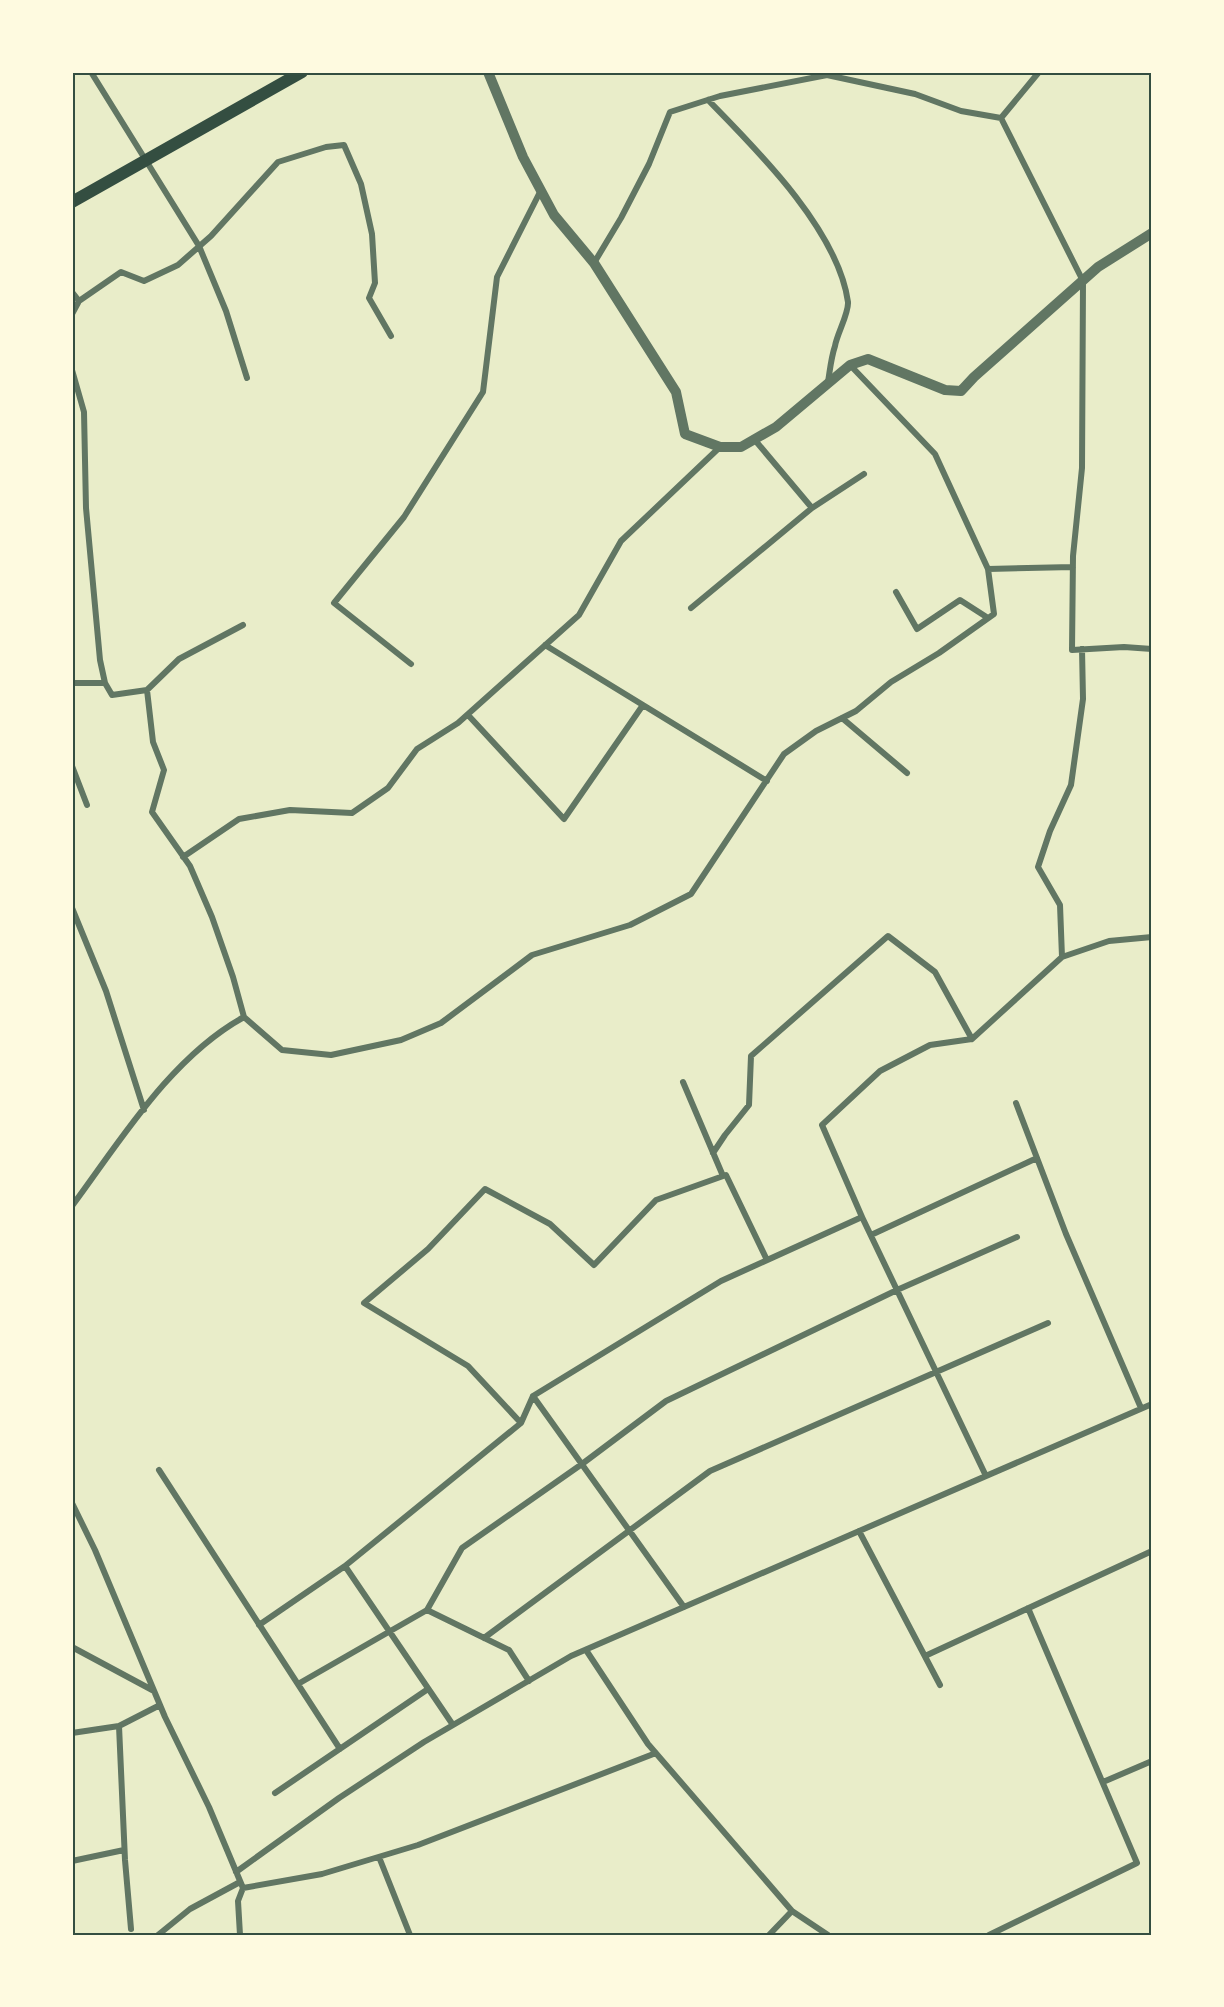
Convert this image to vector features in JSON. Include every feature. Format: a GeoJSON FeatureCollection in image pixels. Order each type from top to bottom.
{"type":"FeatureCollection","features":[{"type":"Feature","properties":{"kind":"main road"},"geometry":{"type":"LineString","coordinates":[[72,202],[302,72]]}},
{"type":"Feature","properties":{"kind":"street"},"geometry":{"type":"LineString","coordinates":[[91,72],[199,246],[226,311],[247,378]]}},
{"type":"Feature","properties":{"kind":"street"},"geometry":{"type":"LineString","coordinates":[[488,72],[523,157],[554,215],[594,263],[676,392],[685,434],[720,447],[741,447],[776,427],[850,365],[868,359],[945,390],[961,391],[1098,267],[1152,233]]}},
{"type":"Feature","properties":{"kind":"street"},"geometry":{"type":"LineString","coordinates":[[1001,118],[1039,72]]}},
{"type":"Feature","properties":{"kind":"street"},"geometry":{"type":"LineString","coordinates":[[594,263],[650,164],[670,112],[708,100],[827,75],[843,76],[915,94],[961,111],[1001,118]]}},
{"type":"Feature","properties":{"kind":"street"},"geometry":{"type":"LineString","coordinates":[[708,100],[752,146],[813,220],[837,265],[848,304],[835,346],[827,384]]}},
{"type":"Feature","properties":{"kind":"street"},"geometry":{"type":"LineString","coordinates":[[1001,118],[1083,281],[1082,468],[1073,567],[1072,650],[1124,646],[1152,649]]}},
{"type":"Feature","properties":{"kind":"street"},"geometry":{"type":"LineString","coordinates":[[72,314],[79,301],[121,272],[144,281],[178,265],[211,236],[278,162],[326,147],[344,145],[361,184],[372,234],[375,283],[369,298],[392,336]]}},
{"type":"Feature","properties":{"kind":"street"},"geometry":{"type":"LineString","coordinates":[[411,664],[334,603],[404,518],[483,392],[497,277],[541,189]]}},
{"type":"Feature","properties":{"kind":"street"},"geometry":{"type":"LineString","coordinates":[[72,292],[79,301]]}},
{"type":"Feature","properties":{"kind":"street"},"geometry":{"type":"LineString","coordinates":[[147,690],[153,742],[164,770],[152,812],[190,866],[212,916],[244,1017],[282,1050],[331,1055],[401,1040],[441,1023],[532,955],[630,925],[691,894],[784,754],[816,731],[856,711],[891,682],[939,653],[994,614],[988,569],[935,454],[850,365]]}},
{"type":"Feature","properties":{"kind":"street"},"geometry":{"type":"LineString","coordinates":[[72,370],[84,412],[86,508],[100,660],[105,683],[112,695],[147,690],[179,659],[243,625]]}},
{"type":"Feature","properties":{"kind":"street"},"geometry":{"type":"LineString","coordinates":[[754,440],[812,508]]}},
{"type":"Feature","properties":{"kind":"street"},"geometry":{"type":"LineString","coordinates":[[183,857],[238,819],[290,810],[352,813],[388,788],[417,749],[468,715],[579,615],[621,541],[720,447]]}},
{"type":"Feature","properties":{"kind":"street"},"geometry":{"type":"LineString","coordinates":[[691,608],[812,508],[864,474]]}},
{"type":"Feature","properties":{"kind":"street"},"geometry":{"type":"LineString","coordinates":[[988,569],[1073,567]]}},
{"type":"Feature","properties":{"kind":"street"},"geometry":{"type":"LineString","coordinates":[[896,592],[916,629],[960,600],[988,618]]}},
{"type":"Feature","properties":{"kind":"street"},"geometry":{"type":"LineString","coordinates":[[545,645],[767,781]]}},
{"type":"Feature","properties":{"kind":"street"},"geometry":{"type":"LineString","coordinates":[[1062,957],[1060,904],[1038,867],[1050,831],[1071,785],[1083,699],[1082,649]]}},
{"type":"Feature","properties":{"kind":"street"},"geometry":{"type":"LineString","coordinates":[[72,682],[105,683]]}},
{"type":"Feature","properties":{"kind":"street"},"geometry":{"type":"LineString","coordinates":[[468,715],[564,819],[643,705]]}},
{"type":"Feature","properties":{"kind":"street"},"geometry":{"type":"LineString","coordinates":[[842,718],[907,773]]}},
{"type":"Feature","properties":{"kind":"street"},"geometry":{"type":"LineString","coordinates":[[72,766],[87,805]]}},
{"type":"Feature","properties":{"kind":"street"},"geometry":{"type":"LineString","coordinates":[[72,908],[106,992],[144,1110]]}},
{"type":"Feature","properties":{"kind":"street"},"geometry":{"type":"LineString","coordinates":[[713,1153],[749,1106],[751,1056],[888,936],[935,972],[972,1039]]}},
{"type":"Feature","properties":{"kind":"street"},"geometry":{"type":"LineString","coordinates":[[986,1476],[862,1217],[822,1125],[880,1071],[930,1045],[972,1039],[1062,957],[1109,941],[1152,937]]}},
{"type":"Feature","properties":{"kind":"street"},"geometry":{"type":"LineString","coordinates":[[72,1206],[157,1092],[191,1056],[226,1027],[244,1017]]}},
{"type":"Feature","properties":{"kind":"street"},"geometry":{"type":"LineString","coordinates":[[683,1082],[723,1176]]}},
{"type":"Feature","properties":{"kind":"street"},"geometry":{"type":"LineString","coordinates":[[1016,1103],[1066,1234],[1141,1408]]}},
{"type":"Feature","properties":{"kind":"street"},"geometry":{"type":"LineString","coordinates":[[871,1235],[1036,1158]]}},
{"type":"Feature","properties":{"kind":"street"},"geometry":{"type":"LineString","coordinates":[[521,1423],[468,1366],[364,1303],[428,1249],[485,1189],[550,1224],[594,1265],[656,1200],[726,1175],[767,1260]]}},
{"type":"Feature","properties":{"kind":"street"},"geometry":{"type":"LineString","coordinates":[[260,1625],[345,1566],[521,1423],[533,1396],[721,1281],[862,1217]]}},
{"type":"Feature","properties":{"kind":"street"},"geometry":{"type":"LineString","coordinates":[[298,1684],[427,1610],[462,1548],[582,1464],[666,1401],[897,1290],[1017,1237]]}},
{"type":"Feature","properties":{"kind":"street"},"geometry":{"type":"LineString","coordinates":[[484,1638],[710,1471],[1048,1323]]}},
{"type":"Feature","properties":{"kind":"street"},"geometry":{"type":"LineString","coordinates":[[533,1396],[684,1607]]}},
{"type":"Feature","properties":{"kind":"street"},"geometry":{"type":"LineString","coordinates":[[236,1872],[339,1798],[424,1742],[571,1656],[1152,1404]]}},
{"type":"Feature","properties":{"kind":"street"},"geometry":{"type":"LineString","coordinates":[[159,1470],[340,1749]]}},
{"type":"Feature","properties":{"kind":"street"},"geometry":{"type":"LineString","coordinates":[[72,1503],[95,1550],[160,1705],[209,1808],[236,1872],[241,1885],[238,1901],[240,1935]]}},
{"type":"Feature","properties":{"kind":"street"},"geometry":{"type":"LineString","coordinates":[[859,1532],[940,1685]]}},
{"type":"Feature","properties":{"kind":"street"},"geometry":{"type":"LineString","coordinates":[[925,1656],[1152,1551]]}},
{"type":"Feature","properties":{"kind":"street"},"geometry":{"type":"LineString","coordinates":[[345,1566],[453,1725]]}},
{"type":"Feature","properties":{"kind":"street"},"geometry":{"type":"LineString","coordinates":[[988,1935],[1137,1863],[1028,1608]]}},
{"type":"Feature","properties":{"kind":"street"},"geometry":{"type":"LineString","coordinates":[[427,1610],[509,1650],[529,1681]]}},
{"type":"Feature","properties":{"kind":"street"},"geometry":{"type":"LineString","coordinates":[[72,1647],[154,1691]]}},
{"type":"Feature","properties":{"kind":"street"},"geometry":{"type":"LineString","coordinates":[[586,1650],[656,1753],[792,1911],[828,1935]]}},
{"type":"Feature","properties":{"kind":"street"},"geometry":{"type":"LineString","coordinates":[[275,1794],[428,1689]]}},
{"type":"Feature","properties":{"kind":"street"},"geometry":{"type":"LineString","coordinates":[[72,1733],[118,1726],[160,1705]]}},
{"type":"Feature","properties":{"kind":"street"},"geometry":{"type":"LineString","coordinates":[[118,1726],[124,1850],[131,1929]]}},
{"type":"Feature","properties":{"kind":"street"},"geometry":{"type":"LineString","coordinates":[[159,1935],[190,1910],[241,1885],[322,1874],[418,1845],[656,1753]]}},
{"type":"Feature","properties":{"kind":"street"},"geometry":{"type":"LineString","coordinates":[[1103,1782],[1152,1761]]}},
{"type":"Feature","properties":{"kind":"street"},"geometry":{"type":"LineString","coordinates":[[72,1861],[124,1850]]}},
{"type":"Feature","properties":{"kind":"street"},"geometry":{"type":"LineString","coordinates":[[379,1857],[410,1935]]}},
{"type":"Feature","properties":{"kind":"street"},"geometry":{"type":"LineString","coordinates":[[769,1935],[792,1911]]}}]}
